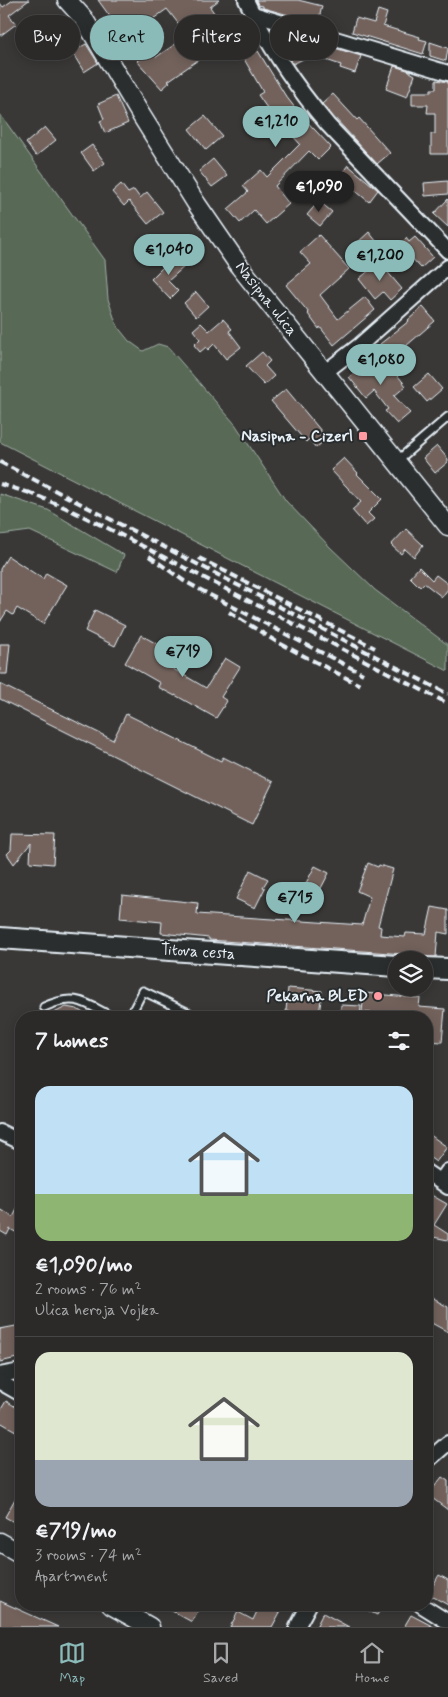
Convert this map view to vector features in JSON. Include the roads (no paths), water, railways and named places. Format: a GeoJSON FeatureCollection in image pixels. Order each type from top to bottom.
{"type":"FeatureCollection","features":[{"type":"Feature","properties":{"kind":"main road","name":"Titova cesta"},"geometry":{"type":"LineString","coordinates":[[0,938],[388,965]]}},
{"type":"Feature","properties":{"kind":"main road","name":"Titova cesta"},"geometry":{"type":"LineString","coordinates":[[0,952],[388,978]]}},
{"type":"Feature","properties":{"kind":"main road"},"geometry":{"type":"LineString","coordinates":[[433,968],[448,969]]}},
{"type":"Feature","properties":{"kind":"main road"},"geometry":{"type":"LineString","coordinates":[[433,981],[448,982]]}},
{"type":"Feature","properties":{"kind":"street","name":"Nasipna ulica"},"geometry":{"type":"LineString","coordinates":[[67,0],[84,19],[196,203],[240,267],[448,526]]}},
{"type":"Feature","properties":{"kind":"street"},"geometry":{"type":"LineString","coordinates":[[246,0],[252,14],[284,67],[311,105],[448,251]]}},
{"type":"Feature","properties":{"kind":"street"},"geometry":{"type":"LineString","coordinates":[[252,14],[448,73]]}},
{"type":"Feature","properties":{"kind":"street"},"geometry":{"type":"LineString","coordinates":[[324,373],[360,345],[448,267]]}},
{"type":"Feature","properties":{"kind":"street"},"geometry":{"type":"LineString","coordinates":[[0,1132],[15,1139]]}},
{"type":"Feature","properties":{"kind":"street"},"geometry":{"type":"LineString","coordinates":[[433,1175],[445,1180]]}},
{"type":"Feature","properties":{"kind":"street"},"geometry":{"type":"LineString","coordinates":[[0,1376],[15,1372]]}},
{"type":"Feature","properties":{"kind":"street"},"geometry":{"type":"LineString","coordinates":[[0,1382],[15,1391]]}},
{"type":"Feature","properties":{"kind":"street"},"geometry":{"type":"LineString","coordinates":[[433,1456],[448,1442]]}},
{"type":"Feature","properties":{"kind":"street"},"geometry":{"type":"LineString","coordinates":[[0,1542],[15,1551]]}},
{"type":"Feature","properties":{"kind":"street"},"geometry":{"type":"LineString","coordinates":[[122,1611],[150,1627]]}},
{"type":"Feature","properties":{"kind":"street"},"geometry":{"type":"LineString","coordinates":[[297,1627],[306,1611]]}},
{"type":"Feature","properties":{"kind":"street"},"geometry":{"type":"LineString","coordinates":[[431,1611],[448,1622]]}},
{"type":"Feature","properties":{"kind":"lane"},"geometry":{"type":"LineString","coordinates":[[397,462],[448,417]]}},
{"type":"Feature","properties":{"kind":"lane"},"geometry":{"type":"LineString","coordinates":[[133,1011],[143,991],[185,1011]]}},
{"type":"Feature","properties":{"kind":"lane"},"geometry":{"type":"LineString","coordinates":[[44,1007],[68,998],[82,1001],[101,1011]]}},
{"type":"Feature","properties":{"kind":"railway"},"geometry":{"type":"LineString","coordinates":[[0,462],[448,694]]}},
{"type":"Feature","properties":{"kind":"railway"},"geometry":{"type":"LineString","coordinates":[[0,484],[33,494]]}},
{"type":"Feature","properties":{"kind":"railway"},"geometry":{"type":"LineString","coordinates":[[28,492],[101,525]]}},
{"type":"Feature","properties":{"kind":"railway"},"geometry":{"type":"LineString","coordinates":[[96,522],[447,703]]}},
{"type":"Feature","properties":{"kind":"railway"},"geometry":{"type":"LineString","coordinates":[[149,556],[184,581],[363,674]]}},
{"type":"Feature","properties":{"kind":"railway"},"geometry":{"type":"LineString","coordinates":[[199,558],[375,648]]}},
{"type":"Feature","properties":{"kind":"railway"},"geometry":{"type":"LineString","coordinates":[[229,612],[277,642],[360,685]]}},
{"type":"Feature","properties":{"kind":"place","name":"Nasipna - Cizerl"},"geometry":{"type":"Point","coordinates":[363,436]}},
{"type":"Feature","properties":{"kind":"place","name":"Pekarna BLED"},"geometry":{"type":"Point","coordinates":[378,996]}}]}
